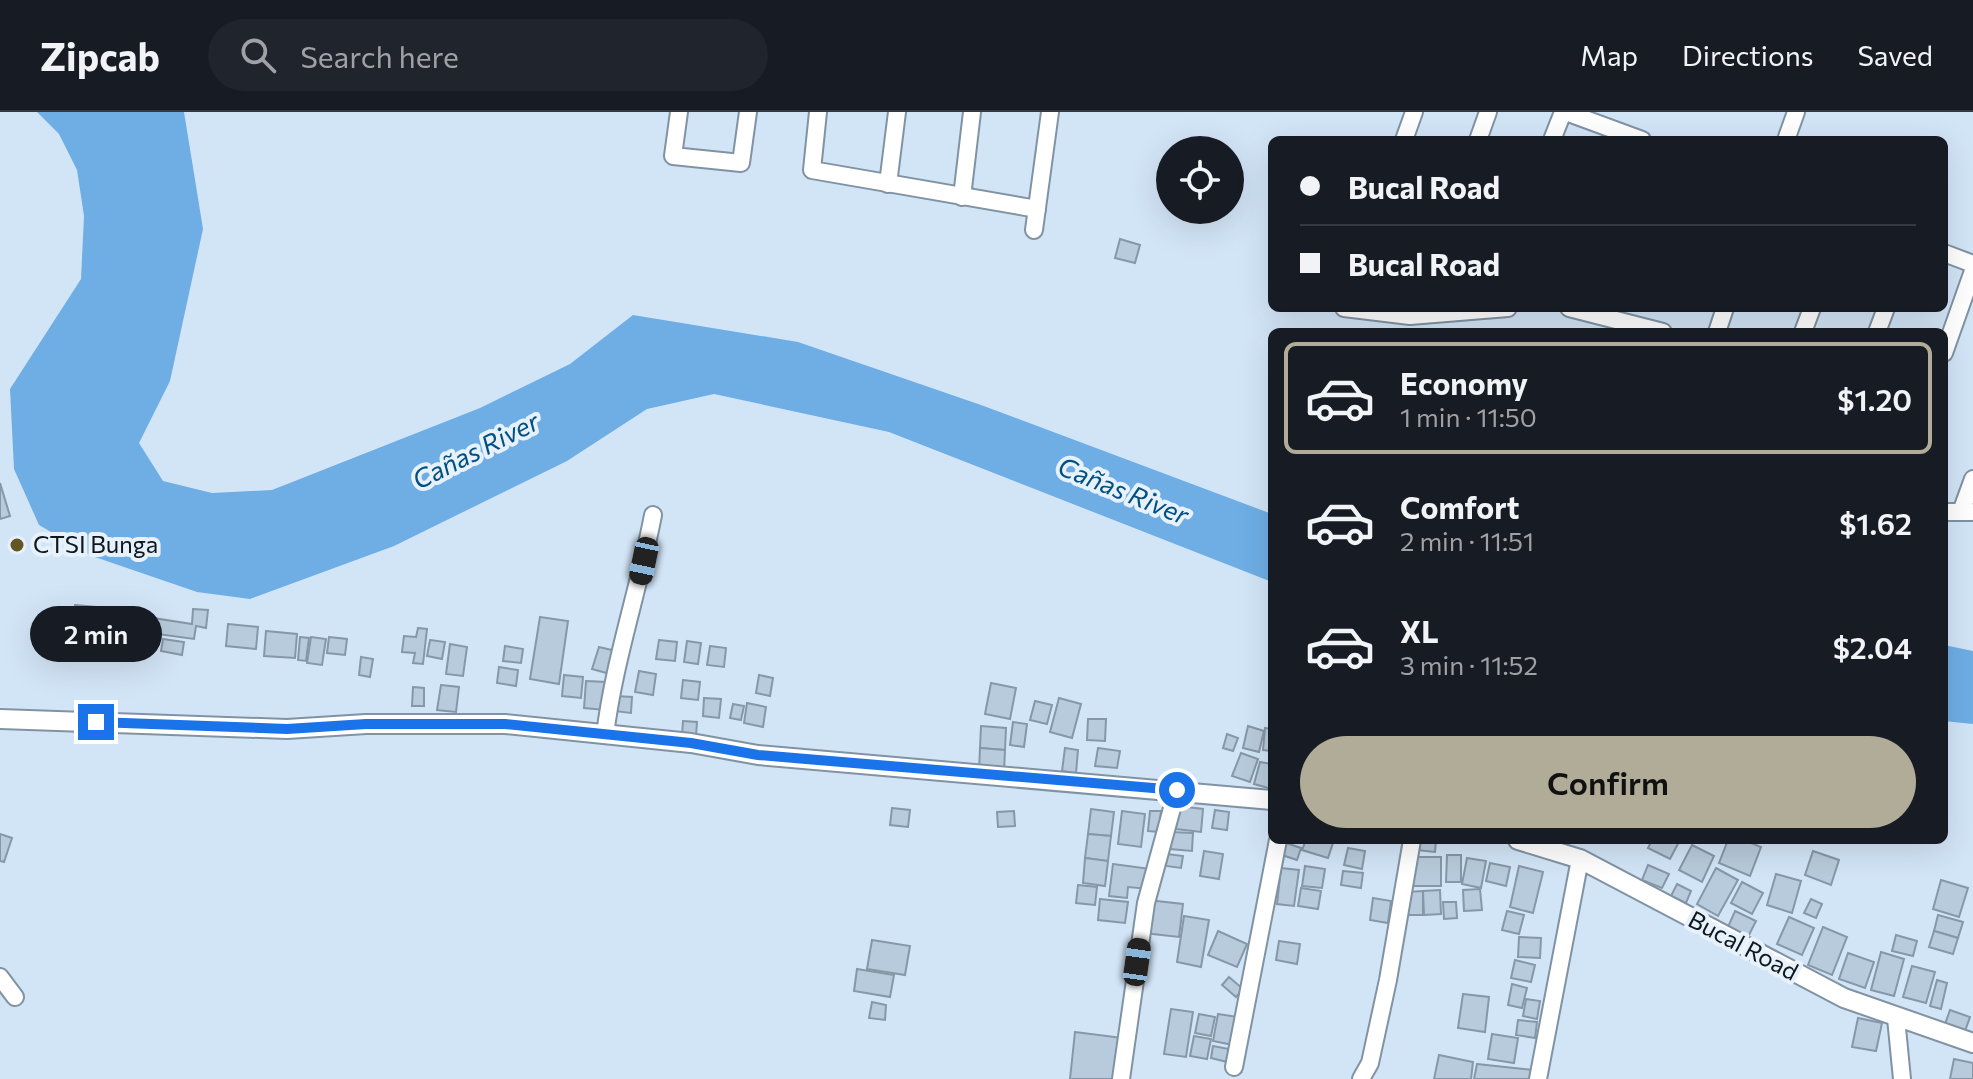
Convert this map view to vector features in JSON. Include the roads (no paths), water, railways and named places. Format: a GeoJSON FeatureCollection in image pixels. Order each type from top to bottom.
{"type":"FeatureCollection","features":[{"type":"Feature","properties":{"kind":"street"},"geometry":{"type":"LineString","coordinates":[[679,112],[673,156],[741,163],[748,112]]}},
{"type":"Feature","properties":{"kind":"street"},"geometry":{"type":"LineString","coordinates":[[818,112],[812,170],[1037,209]]}},
{"type":"Feature","properties":{"kind":"street"},"geometry":{"type":"LineString","coordinates":[[888,184],[897,112]]}},
{"type":"Feature","properties":{"kind":"street"},"geometry":{"type":"LineString","coordinates":[[962,197],[972,112]]}},
{"type":"Feature","properties":{"kind":"street"},"geometry":{"type":"LineString","coordinates":[[1034,230],[1050,112]]}},
{"type":"Feature","properties":{"kind":"street"},"geometry":{"type":"LineString","coordinates":[[1405,136],[1414,112]]}},
{"type":"Feature","properties":{"kind":"street"},"geometry":{"type":"LineString","coordinates":[[1479,136],[1488,112]]}},
{"type":"Feature","properties":{"kind":"street"},"geometry":{"type":"LineString","coordinates":[[1554,136],[1564,112],[1627,136]]}},
{"type":"Feature","properties":{"kind":"street"},"geometry":{"type":"LineString","coordinates":[[1787,136],[1796,112]]}},
{"type":"Feature","properties":{"kind":"street"},"geometry":{"type":"LineString","coordinates":[[1948,255],[1973,264]]}},
{"type":"Feature","properties":{"kind":"street"},"geometry":{"type":"LineString","coordinates":[[1948,342],[1973,271]]}},
{"type":"Feature","properties":{"kind":"street"},"geometry":{"type":"LineString","coordinates":[[1611,312],[1632,314],[1656,328]]}},
{"type":"Feature","properties":{"kind":"street"},"geometry":{"type":"LineString","coordinates":[[1959,512],[1973,479]]}},
{"type":"Feature","properties":{"kind":"street"},"geometry":{"type":"LineString","coordinates":[[605,735],[609,701],[632,617],[653,515]]}},
{"type":"Feature","properties":{"kind":"street"},"geometry":{"type":"LineString","coordinates":[[0,719],[287,729],[366,724],[505,724],[691,743],[758,755],[1268,800]]}},
{"type":"Feature","properties":{"kind":"street"},"geometry":{"type":"LineString","coordinates":[[1121,1079],[1146,903],[1177,790]]}},
{"type":"Feature","properties":{"kind":"street"},"geometry":{"type":"LineString","coordinates":[[1234,1067],[1277,844]]}},
{"type":"Feature","properties":{"kind":"street"},"geometry":{"type":"LineString","coordinates":[[1361,1079],[1370,1063],[1388,980],[1411,844]]}},
{"type":"Feature","properties":{"kind":"street","name":"Bucal Road"},"geometry":{"type":"LineString","coordinates":[[1531,844],[1580,859],[1844,998],[1973,1043]]}},
{"type":"Feature","properties":{"kind":"street"},"geometry":{"type":"LineString","coordinates":[[1538,1079],[1580,859]]}},
{"type":"Feature","properties":{"kind":"street"},"geometry":{"type":"LineString","coordinates":[[0,977],[15,997]]}},
{"type":"Feature","properties":{"kind":"street"},"geometry":{"type":"LineString","coordinates":[[1896,1018],[1902,1079]]}},
{"type":"Feature","properties":{"kind":"water","name":"Cañas River"},"geometry":{"type":"Polygon","coordinates":[[[37,112],[184,112],[203,229],[170,381],[139,443],[163,481],[212,493],[272,490],[480,408],[570,364],[633,315],[798,342],[981,405],[1268,513],[1268,580],[889,432],[714,394],[647,409],[567,461],[394,546],[250,599],[197,592],[92,556],[39,525],[14,469],[10,389],[81,279],[84,216],[77,170],[59,134],[37,112]]]}},
{"type":"Feature","properties":{"kind":"water"},"geometry":{"type":"Polygon","coordinates":[[[1948,646],[1973,651],[1973,724],[1948,721],[1948,646]]]}},
{"type":"Feature","properties":{"kind":"place","name":"CTSI Bunga"},"geometry":{"type":"Point","coordinates":[17,545]}}]}
